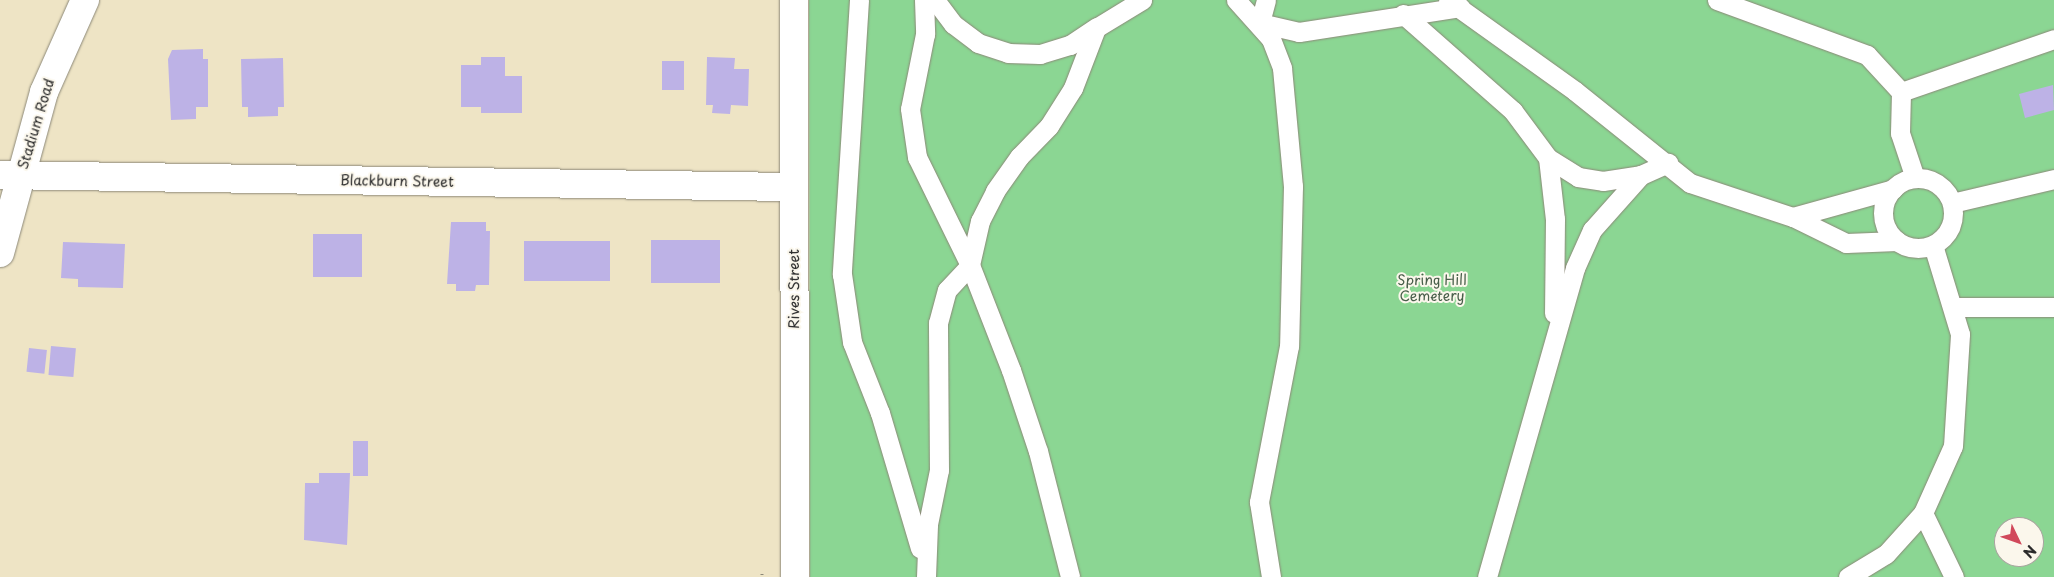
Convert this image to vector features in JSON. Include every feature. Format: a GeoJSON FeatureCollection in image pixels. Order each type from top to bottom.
{"type":"FeatureCollection","features":[{"type":"Feature","properties":{"kind":"street","name":"Stadium Road"},"geometry":{"type":"LineString","coordinates":[[0,253],[10,176],[44,92],[85,0]]}},
{"type":"Feature","properties":{"kind":"street","name":"Rives Street"},"geometry":{"type":"LineString","coordinates":[[794,0],[795,577]]}},
{"type":"Feature","properties":{"kind":"street","name":"Blackburn Street"},"geometry":{"type":"LineString","coordinates":[[10,176],[794,187]]}},
{"type":"Feature","properties":{"kind":"lane"},"geometry":{"type":"LineString","coordinates":[[859,0],[842,274],[852,342],[909,501],[926,572]]}},
{"type":"Feature","properties":{"kind":"lane"},"geometry":{"type":"LineString","coordinates":[[924,0],[925,34],[910,109],[917,158],[970,265],[1038,451],[1070,577]]}},
{"type":"Feature","properties":{"kind":"lane"},"geometry":{"type":"LineString","coordinates":[[935,0],[952,24],[978,43],[1008,53],[1040,54],[1062,48],[1142,0]]}},
{"type":"Feature","properties":{"kind":"lane"},"geometry":{"type":"LineString","coordinates":[[926,572],[939,470],[938,323],[947,290],[970,265],[980,221],[995,190],[1019,157],[1049,126],[1073,88],[1096,28],[1118,0]]}},
{"type":"Feature","properties":{"kind":"lane"},"geometry":{"type":"LineString","coordinates":[[1236,0],[1260,24],[1282,68],[1293,186],[1289,346],[1259,502],[1271,577]]}},
{"type":"Feature","properties":{"kind":"lane"},"geometry":{"type":"LineString","coordinates":[[1260,24],[1266,0]]}},
{"type":"Feature","properties":{"kind":"lane"},"geometry":{"type":"LineString","coordinates":[[1717,0],[1867,55],[1901,92],[1900,134],[1914,178]]}},
{"type":"Feature","properties":{"kind":"lane"},"geometry":{"type":"LineString","coordinates":[[1260,24],[1274,30],[1299,32],[1454,4],[1668,163],[1690,182],[1793,217],[1846,243],[1897,242],[1914,249],[1933,245],[1953,223],[1952,203],[1938,184],[1914,178],[1893,189],[1793,217]]}},
{"type":"Feature","properties":{"kind":"lane"},"geometry":{"type":"LineString","coordinates":[[1403,14],[1513,111],[1548,158],[1578,178],[1603,181],[1641,174],[1668,163]]}},
{"type":"Feature","properties":{"kind":"lane"},"geometry":{"type":"LineString","coordinates":[[1901,92],[2054,38]]}},
{"type":"Feature","properties":{"kind":"lane"},"geometry":{"type":"LineString","coordinates":[[1548,158],[1556,219],[1552,341]]}},
{"type":"Feature","properties":{"kind":"lane"},"geometry":{"type":"LineString","coordinates":[[1487,577],[1574,268],[1592,230],[1641,174]]}},
{"type":"Feature","properties":{"kind":"lane"},"geometry":{"type":"LineString","coordinates":[[1952,203],[2054,179]]}},
{"type":"Feature","properties":{"kind":"lane"},"geometry":{"type":"LineString","coordinates":[[1893,189],[1883,210],[1884,222],[1897,242]]}},
{"type":"Feature","properties":{"kind":"lane"},"geometry":{"type":"LineString","coordinates":[[1848,577],[1886,554],[1923,513],[1952,446],[1960,334],[1933,245]]}},
{"type":"Feature","properties":{"kind":"lane"},"geometry":{"type":"LineString","coordinates":[[1953,307],[2054,307]]}},
{"type":"Feature","properties":{"kind":"lane"},"geometry":{"type":"LineString","coordinates":[[1923,513],[1954,577]]}},
{"type":"Feature","properties":{"kind":"green space","name":"Spring Hill Cemetery"},"geometry":{"type":"Polygon","coordinates":[[[809,0],[2054,0],[2054,577],[810,577],[809,0]]]}},
{"type":"Feature","properties":{"kind":"building"},"geometry":{"type":"Polygon","coordinates":[[[203,49],[203,59],[208,59],[208,107],[196,107],[196,119],[171,120],[168,59],[172,50],[203,49]]]}},
{"type":"Feature","properties":{"kind":"building"},"geometry":{"type":"Polygon","coordinates":[[[481,57],[505,57],[505,76],[522,76],[522,113],[481,113],[481,107],[461,107],[461,65],[481,65],[481,57]]]}},
{"type":"Feature","properties":{"kind":"building"},"geometry":{"type":"Polygon","coordinates":[[[707,57],[735,58],[734,69],[749,69],[748,106],[731,105],[730,114],[712,113],[713,105],[706,105],[707,57]]]}},
{"type":"Feature","properties":{"kind":"building"},"geometry":{"type":"Polygon","coordinates":[[[283,58],[284,107],[278,107],[278,116],[248,117],[248,107],[242,107],[241,59],[283,58]]]}},
{"type":"Feature","properties":{"kind":"building"},"geometry":{"type":"Polygon","coordinates":[[[662,61],[684,61],[684,90],[662,90],[662,61]]]}},
{"type":"Feature","properties":{"kind":"building"},"geometry":{"type":"Polygon","coordinates":[[[2053,85],[2054,110],[2025,118],[2019,94],[2053,85]]]}},
{"type":"Feature","properties":{"kind":"building"},"geometry":{"type":"Polygon","coordinates":[[[451,222],[486,222],[486,231],[490,231],[489,285],[476,285],[475,291],[456,291],[456,284],[447,284],[451,222]]]}},
{"type":"Feature","properties":{"kind":"building"},"geometry":{"type":"Polygon","coordinates":[[[313,234],[362,234],[362,277],[313,277],[313,234]]]}},
{"type":"Feature","properties":{"kind":"building"},"geometry":{"type":"Polygon","coordinates":[[[651,240],[720,240],[720,283],[651,283],[651,240]]]}},
{"type":"Feature","properties":{"kind":"building"},"geometry":{"type":"Polygon","coordinates":[[[524,241],[610,241],[610,281],[524,281],[524,241]]]}},
{"type":"Feature","properties":{"kind":"building"},"geometry":{"type":"Polygon","coordinates":[[[63,242],[125,244],[123,288],[78,287],[78,279],[61,278],[63,242]]]}},
{"type":"Feature","properties":{"kind":"building"},"geometry":{"type":"Polygon","coordinates":[[[51,346],[76,348],[73,377],[48,375],[51,346]]]}},
{"type":"Feature","properties":{"kind":"building"},"geometry":{"type":"Polygon","coordinates":[[[29,348],[47,350],[44,374],[26,372],[29,348]]]}},
{"type":"Feature","properties":{"kind":"building"},"geometry":{"type":"Polygon","coordinates":[[[353,441],[368,441],[368,476],[353,476],[353,441]]]}},
{"type":"Feature","properties":{"kind":"building"},"geometry":{"type":"Polygon","coordinates":[[[319,473],[350,473],[347,545],[304,540],[305,483],[319,483],[319,473]]]}}]}
